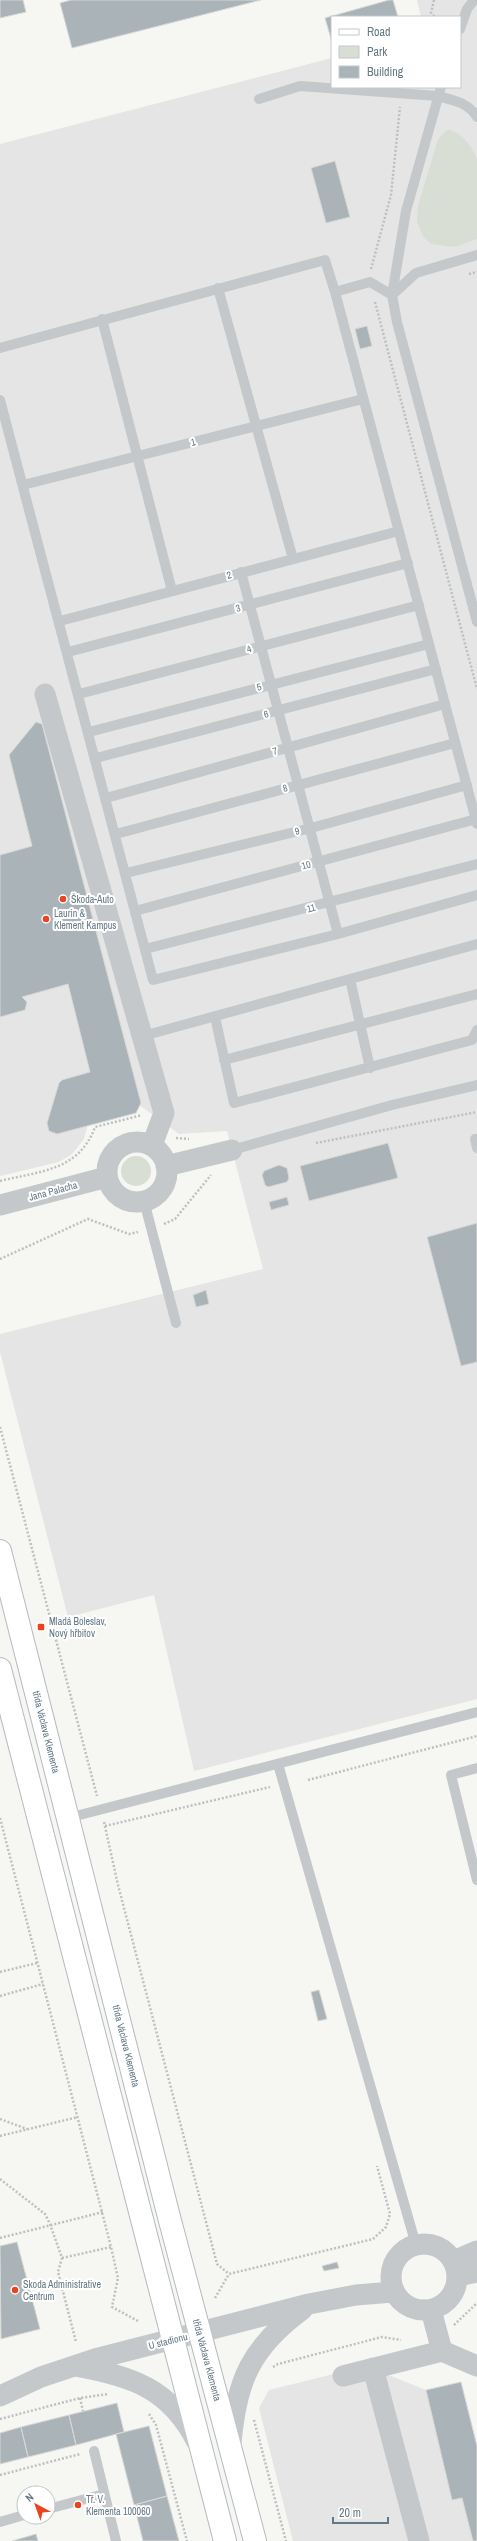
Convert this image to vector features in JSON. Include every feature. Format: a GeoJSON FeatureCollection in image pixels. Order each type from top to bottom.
{"type":"FeatureCollection","features":[{"type":"Feature","properties":{"kind":"street"},"geometry":{"type":"LineString","coordinates":[[46,694],[164,1113],[155,1136],[166,1166],[164,1185],[158,1193],[144,1201],[132,1202],[123,1199],[110,1186],[107,1177],[110,1158],[123,1145],[141,1142],[155,1136]]}},
{"type":"Feature","properties":{"kind":"street"},"geometry":{"type":"LineString","coordinates":[[166,1166],[209,1166],[232,1150]]}},
{"type":"Feature","properties":{"kind":"street","name":"Jana Palacha"},"geometry":{"type":"LineString","coordinates":[[0,1205],[107,1177]]}},
{"type":"Feature","properties":{"kind":"street","name":"třída Václava Klementa"},"geometry":{"type":"LineString","coordinates":[[0,1551],[169,2217],[231,2445],[255,2541]]}},
{"type":"Feature","properties":{"kind":"street"},"geometry":{"type":"LineString","coordinates":[[0,1669],[225,2541]]}},
{"type":"Feature","properties":{"kind":"street"},"geometry":{"type":"LineString","coordinates":[[463,2270],[447,2252],[438,2247],[416,2244],[406,2249],[397,2258],[392,2268],[390,2280],[393,2292],[403,2304],[416,2310],[431,2310],[448,2302],[455,2290],[463,2270],[477,2250]]}},
{"type":"Feature","properties":{"kind":"street","name":"U stadionu"},"geometry":{"type":"LineString","coordinates":[[0,2396],[73,2366],[200,2332],[309,2304],[356,2295],[393,2292]]}},
{"type":"Feature","properties":{"kind":"street","name":"U stadionu"},"geometry":{"type":"LineString","coordinates":[[231,2445],[236,2404],[243,2377],[250,2363],[268,2339],[309,2304]]}},
{"type":"Feature","properties":{"kind":"street"},"geometry":{"type":"LineString","coordinates":[[431,2310],[440,2345],[477,2366]]}},
{"type":"Feature","properties":{"kind":"street"},"geometry":{"type":"LineString","coordinates":[[343,2376],[373,2368],[440,2345]]}},
{"type":"Feature","properties":{"kind":"street"},"geometry":{"type":"LineString","coordinates":[[73,2366],[120,2376],[149,2387],[175,2409],[201,2448]]}},
{"type":"Feature","properties":{"kind":"street"},"geometry":{"type":"LineString","coordinates":[[373,2368],[419,2541]]}},
{"type":"Feature","properties":{"kind":"lane"},"geometry":{"type":"LineString","coordinates":[[461,26],[467,8],[474,0]]}},
{"type":"Feature","properties":{"kind":"lane"},"geometry":{"type":"LineString","coordinates":[[259,99],[300,86],[402,93],[439,91],[460,102],[474,112],[477,117]]}},
{"type":"Feature","properties":{"kind":"lane"},"geometry":{"type":"LineString","coordinates":[[439,91],[406,211],[392,295],[397,322],[477,622]]}},
{"type":"Feature","properties":{"kind":"lane"},"geometry":{"type":"LineString","coordinates":[[392,295],[416,273],[477,255]]}},
{"type":"Feature","properties":{"kind":"lane"},"geometry":{"type":"LineString","coordinates":[[0,348],[102,319],[325,260],[408,563],[476,822]]}},
{"type":"Feature","properties":{"kind":"lane"},"geometry":{"type":"LineString","coordinates":[[334,292],[370,282],[392,295]]}},
{"type":"Feature","properties":{"kind":"lane"},"geometry":{"type":"LineString","coordinates":[[218,288],[293,559]]}},
{"type":"Feature","properties":{"kind":"lane"},"geometry":{"type":"LineString","coordinates":[[102,319],[172,591]]}},
{"type":"Feature","properties":{"kind":"lane","name":"1"},"geometry":{"type":"LineString","coordinates":[[23,485],[363,398]]}},
{"type":"Feature","properties":{"kind":"lane"},"geometry":{"type":"LineString","coordinates":[[0,400],[60,621],[154,980],[338,934],[477,895]]}},
{"type":"Feature","properties":{"kind":"lane","name":"2"},"geometry":{"type":"LineString","coordinates":[[60,621],[241,572],[399,532]]}},
{"type":"Feature","properties":{"kind":"lane","name":"3"},"geometry":{"type":"LineString","coordinates":[[68,652],[408,563]]}},
{"type":"Feature","properties":{"kind":"lane"},"geometry":{"type":"LineString","coordinates":[[241,572],[320,861],[338,934]]}},
{"type":"Feature","properties":{"kind":"lane","name":"4"},"geometry":{"type":"LineString","coordinates":[[79,694],[419,605]]}},
{"type":"Feature","properties":{"kind":"lane","name":"5"},"geometry":{"type":"LineString","coordinates":[[89,732],[429,644]]}},
{"type":"Feature","properties":{"kind":"lane","name":"6"},"geometry":{"type":"LineString","coordinates":[[96,758],[436,669]]}},
{"type":"Feature","properties":{"kind":"lane","name":"7"},"geometry":{"type":"LineString","coordinates":[[106,798],[445,704]]}},
{"type":"Feature","properties":{"kind":"lane","name":"8"},"geometry":{"type":"LineString","coordinates":[[116,834],[455,743]]}},
{"type":"Feature","properties":{"kind":"lane","name":"9"},"geometry":{"type":"LineString","coordinates":[[126,873],[310,828],[466,785]]}},
{"type":"Feature","properties":{"kind":"lane","name":"10"},"geometry":{"type":"LineString","coordinates":[[135,911],[320,861],[476,822]]}},
{"type":"Feature","properties":{"kind":"lane","name":"11"},"geometry":{"type":"LineString","coordinates":[[145,949],[330,903],[477,864]]}},
{"type":"Feature","properties":{"kind":"lane"},"geometry":{"type":"LineString","coordinates":[[143,1036],[477,944]]}},
{"type":"Feature","properties":{"kind":"lane"},"geometry":{"type":"LineString","coordinates":[[350,979],[370,1068]]}},
{"type":"Feature","properties":{"kind":"lane"},"geometry":{"type":"LineString","coordinates":[[224,1060],[359,1023],[477,994]]}},
{"type":"Feature","properties":{"kind":"lane"},"geometry":{"type":"LineString","coordinates":[[215,1017],[234,1103],[472,1040],[477,1030]]}},
{"type":"Feature","properties":{"kind":"lane"},"geometry":{"type":"LineString","coordinates":[[232,1150],[392,1105],[477,1085]]}},
{"type":"Feature","properties":{"kind":"lane"},"geometry":{"type":"LineString","coordinates":[[477,1139],[475,1139],[477,1148]]}},
{"type":"Feature","properties":{"kind":"lane"},"geometry":{"type":"LineString","coordinates":[[144,1201],[176,1323]]}},
{"type":"Feature","properties":{"kind":"lane"},"geometry":{"type":"LineString","coordinates":[[68,1818],[477,1712]]}},
{"type":"Feature","properties":{"kind":"lane"},"geometry":{"type":"LineString","coordinates":[[278,1764],[416,2244]]}},
{"type":"Feature","properties":{"kind":"lane"},"geometry":{"type":"LineString","coordinates":[[477,1768],[451,1775],[477,1880]]}},
{"type":"Feature","properties":{"kind":"lane"},"geometry":{"type":"LineString","coordinates":[[94,2451],[116,2541]]}},
{"type":"Feature","properties":{"kind":"lane"},"geometry":{"type":"LineString","coordinates":[[56,2507],[104,2494]]}},
{"type":"Feature","properties":{"kind":"lane"},"geometry":{"type":"LineString","coordinates":[[0,2522],[16,2517]]}},
{"type":"Feature","properties":{"kind":"path"},"geometry":{"type":"LineString","coordinates":[[434,0],[431,13],[434,16]]}},
{"type":"Feature","properties":{"kind":"path"},"geometry":{"type":"LineString","coordinates":[[402,93],[391,195],[371,268],[370,282],[477,689]]}},
{"type":"Feature","properties":{"kind":"path"},"geometry":{"type":"LineString","coordinates":[[462,276],[477,272]]}},
{"type":"Feature","properties":{"kind":"path"},"geometry":{"type":"LineString","coordinates":[[381,327],[397,322]]}},
{"type":"Feature","properties":{"kind":"path"},"geometry":{"type":"LineString","coordinates":[[308,1144],[477,1112]]}},
{"type":"Feature","properties":{"kind":"path"},"geometry":{"type":"LineString","coordinates":[[0,1180],[62,1166],[78,1155],[86,1146],[96,1127],[140,1114],[155,1136],[203,1140],[209,1166]]}},
{"type":"Feature","properties":{"kind":"path"},"geometry":{"type":"LineString","coordinates":[[0,1259],[88,1219],[129,1234],[152,1229],[174,1219],[209,1166],[232,1150]]}},
{"type":"Feature","properties":{"kind":"path"},"geometry":{"type":"LineString","coordinates":[[0,1427],[101,1810],[118,1885],[218,2264],[229,2274]]}},
{"type":"Feature","properties":{"kind":"path"},"geometry":{"type":"LineString","coordinates":[[308,1780],[477,1736]]}},
{"type":"Feature","properties":{"kind":"path"},"geometry":{"type":"LineString","coordinates":[[105,1826],[271,1787],[276,1791]]}},
{"type":"Feature","properties":{"kind":"path"},"geometry":{"type":"LineString","coordinates":[[0,1818],[2,1832],[111,2247],[118,2278],[112,2307],[138,2321]]}},
{"type":"Feature","properties":{"kind":"path"},"geometry":{"type":"LineString","coordinates":[[0,1972],[37,1963]]}},
{"type":"Feature","properties":{"kind":"path"},"geometry":{"type":"LineString","coordinates":[[0,1996],[43,1984]]}},
{"type":"Feature","properties":{"kind":"path"},"geometry":{"type":"LineString","coordinates":[[0,2136],[78,2117]]}},
{"type":"Feature","properties":{"kind":"path"},"geometry":{"type":"LineString","coordinates":[[0,2120],[27,2130]]}},
{"type":"Feature","properties":{"kind":"path"},"geometry":{"type":"LineString","coordinates":[[215,2298],[229,2274],[372,2239],[386,2227],[390,2214],[376,2161]]}},
{"type":"Feature","properties":{"kind":"path"},"geometry":{"type":"LineString","coordinates":[[0,2179],[45,2214],[62,2258],[58,2272],[76,2342]]}},
{"type":"Feature","properties":{"kind":"path"},"geometry":{"type":"LineString","coordinates":[[0,2238],[102,2212]]}},
{"type":"Feature","properties":{"kind":"path"},"geometry":{"type":"LineString","coordinates":[[62,2258],[111,2247]]}},
{"type":"Feature","properties":{"kind":"path"},"geometry":{"type":"LineString","coordinates":[[440,2345],[477,2304]]}},
{"type":"Feature","properties":{"kind":"path"},"geometry":{"type":"LineString","coordinates":[[278,2364],[382,2337],[405,2341]]}},
{"type":"Feature","properties":{"kind":"path"},"geometry":{"type":"LineString","coordinates":[[0,2419],[80,2398],[113,2394]]}},
{"type":"Feature","properties":{"kind":"path"},"geometry":{"type":"LineString","coordinates":[[80,2398],[83,2411]]}},
{"type":"Feature","properties":{"kind":"path"},"geometry":{"type":"LineString","coordinates":[[254,2414],[286,2541]]}},
{"type":"Feature","properties":{"kind":"path"},"geometry":{"type":"LineString","coordinates":[[156,2425],[187,2541]]}},
{"type":"Feature","properties":{"kind":"path"},"geometry":{"type":"LineString","coordinates":[[0,2475],[94,2451]]}},
{"type":"Feature","properties":{"kind":"shaded area"},"geometry":{"type":"Polygon","coordinates":[[[417,0],[477,0],[477,1699],[194,1771],[154,1595],[68,1617],[0,1352],[0,1334],[263,1269],[227,1131],[179,1134],[131,1099],[91,1112],[84,1139],[72,1154],[59,1162],[0,1176],[0,144],[331,58],[331,88],[461,88],[461,16],[421,16],[417,0]]]}},
{"type":"Feature","properties":{"kind":"shaded area"},"geometry":{"type":"Polygon","coordinates":[[[366,2366],[426,2390],[461,2382],[477,2541],[293,2541],[259,2408],[269,2390],[366,2366]]]}},
{"type":"Feature","properties":{"kind":"green space"},"geometry":{"type":"Polygon","coordinates":[[[447,130],[461,136],[472,149],[477,159],[477,239],[454,247],[431,244],[423,236],[417,222],[418,206],[438,139],[447,130]]]}},
{"type":"Feature","properties":{"kind":"green space"},"geometry":{"type":"Polygon","coordinates":[[[136,1156],[146,1161],[151,1171],[146,1181],[136,1186],[126,1181],[121,1171],[126,1161],[136,1156]]]}},
{"type":"Feature","properties":{"kind":"building"},"geometry":{"type":"Polygon","coordinates":[[[0,0],[23,0],[26,12],[0,18],[0,0]]]}},
{"type":"Feature","properties":{"kind":"building"},"geometry":{"type":"Polygon","coordinates":[[[71,0],[261,0],[72,48],[60,3],[71,0]]]}},
{"type":"Feature","properties":{"kind":"building"},"geometry":{"type":"Polygon","coordinates":[[[393,0],[398,16],[332,16],[393,0]]]}},
{"type":"Feature","properties":{"kind":"building"},"geometry":{"type":"Polygon","coordinates":[[[331,16],[331,39],[325,18],[331,16]]]}},
{"type":"Feature","properties":{"kind":"building"},"geometry":{"type":"Polygon","coordinates":[[[335,161],[350,217],[326,223],[311,168],[335,161]]]}},
{"type":"Feature","properties":{"kind":"building"},"geometry":{"type":"Polygon","coordinates":[[[367,326],[372,346],[360,349],[355,329],[367,326]]]}},
{"type":"Feature","properties":{"kind":"building","name":"Laurin & Klement Kampus"},"geometry":{"type":"Polygon","coordinates":[[[36,722],[42,724],[141,1103],[136,1113],[57,1134],[49,1131],[47,1123],[59,1083],[62,1080],[90,1072],[68,984],[22,997],[27,1002],[25,1010],[0,1017],[0,855],[32,846],[9,755],[36,722]]]}},
{"type":"Feature","properties":{"kind":"building"},"geometry":{"type":"Polygon","coordinates":[[[388,1143],[398,1178],[309,1201],[300,1166],[388,1143]]]}},
{"type":"Feature","properties":{"kind":"building"},"geometry":{"type":"Polygon","coordinates":[[[279,1165],[287,1168],[289,1178],[287,1182],[268,1187],[265,1185],[262,1175],[264,1171],[279,1165]]]}},
{"type":"Feature","properties":{"kind":"building"},"geometry":{"type":"Polygon","coordinates":[[[287,1197],[289,1205],[271,1210],[269,1202],[287,1197]]]}},
{"type":"Feature","properties":{"kind":"building"},"geometry":{"type":"Polygon","coordinates":[[[477,1223],[477,1362],[461,1366],[427,1237],[477,1223]]]}},
{"type":"Feature","properties":{"kind":"building"},"geometry":{"type":"Polygon","coordinates":[[[206,1290],[209,1304],[196,1307],[193,1295],[206,1290]]]}},
{"type":"Feature","properties":{"kind":"building"},"geometry":{"type":"Polygon","coordinates":[[[319,1990],[327,2019],[318,2021],[311,1992],[319,1990]]]}},
{"type":"Feature","properties":{"kind":"building","name":"Skoda Administrative Centrum"},"geometry":{"type":"Polygon","coordinates":[[[17,2242],[40,2329],[1,2339],[0,2246],[17,2242]]]}},
{"type":"Feature","properties":{"kind":"building"},"geometry":{"type":"Polygon","coordinates":[[[337,2262],[339,2268],[324,2271],[322,2266],[337,2262]]]}},
{"type":"Feature","properties":{"kind":"building"},"geometry":{"type":"Polygon","coordinates":[[[461,2382],[477,2446],[477,2541],[473,2541],[462,2498],[452,2500],[426,2390],[461,2382]]]}},
{"type":"Feature","properties":{"kind":"building"},"geometry":{"type":"Polygon","coordinates":[[[117,2403],[124,2432],[76,2445],[69,2415],[117,2403]]]}},
{"type":"Feature","properties":{"kind":"building"},"geometry":{"type":"Polygon","coordinates":[[[69,2415],[76,2445],[28,2457],[21,2427],[69,2415]]]}},
{"type":"Feature","properties":{"kind":"building"},"geometry":{"type":"Polygon","coordinates":[[[149,2426],[167,2496],[134,2505],[116,2434],[149,2426]]]}},
{"type":"Feature","properties":{"kind":"building"},"geometry":{"type":"Polygon","coordinates":[[[21,2427],[28,2457],[0,2464],[0,2433],[21,2427]]]}},
{"type":"Feature","properties":{"kind":"building"},"geometry":{"type":"Polygon","coordinates":[[[167,2496],[179,2541],[143,2541],[134,2505],[167,2496]]]}},
{"type":"Feature","properties":{"kind":"building"},"geometry":{"type":"Polygon","coordinates":[[[36,2534],[38,2541],[12,2541],[36,2534]]]}},
{"type":"Feature","properties":{"kind":"place","name":"Škoda-Auto"},"geometry":{"type":"Point","coordinates":[63,899]}},
{"type":"Feature","properties":{"kind":"place","name":"Laurin & Klement Kampus"},"geometry":{"type":"Point","coordinates":[46,919]}},
{"type":"Feature","properties":{"kind":"place","name":"Mladá Boleslav, Nový hřbitov"},"geometry":{"type":"Point","coordinates":[41,1627]}},
{"type":"Feature","properties":{"kind":"place","name":"Skoda Administrative Centrum"},"geometry":{"type":"Point","coordinates":[15,2290]}},
{"type":"Feature","properties":{"kind":"place","name":"Tř. V. Klementa 100060"},"geometry":{"type":"Point","coordinates":[78,2505]}}]}
